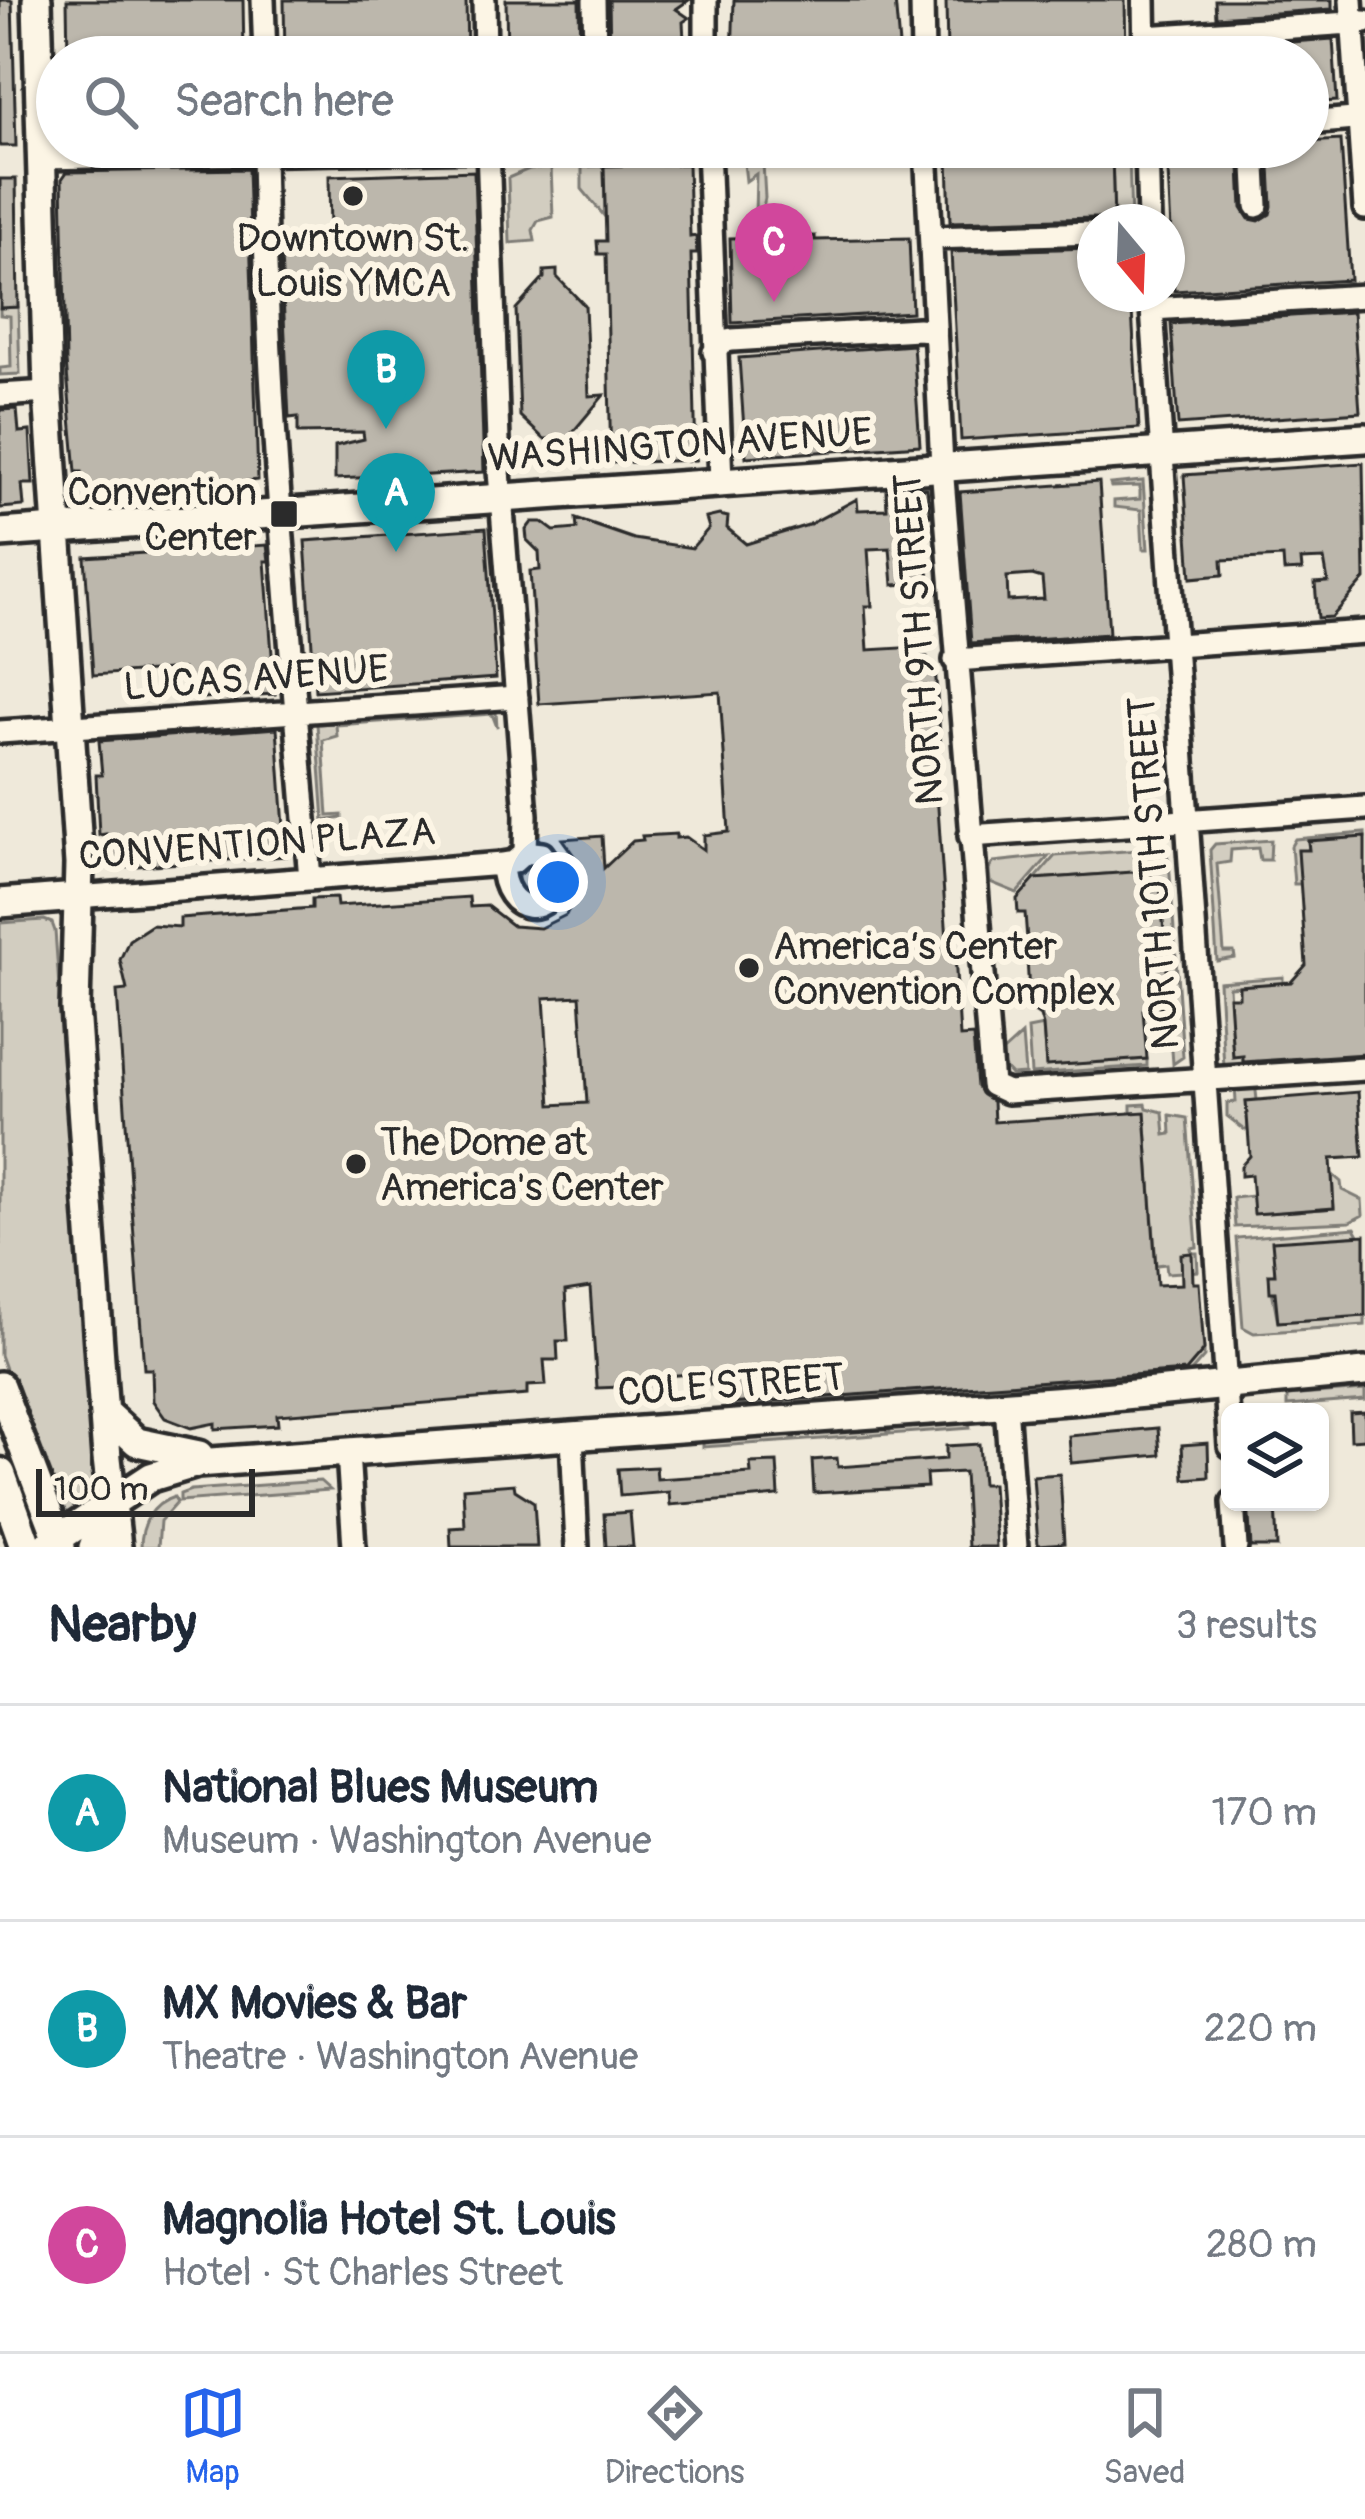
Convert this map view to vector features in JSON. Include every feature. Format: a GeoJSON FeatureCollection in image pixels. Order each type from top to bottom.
{"type":"FeatureCollection","features":[{"type":"Feature","properties":{"kind":"highway"},"geometry":{"type":"LineString","coordinates":[[0,1474],[26,1547]]}},
{"type":"Feature","properties":{"kind":"main road"},"geometry":{"type":"LineString","coordinates":[[37,0],[38,36]]}},
{"type":"Feature","properties":{"kind":"main road"},"geometry":{"type":"LineString","coordinates":[[42,168],[48,392],[77,897],[75,1008],[117,1547]]}},
{"type":"Feature","properties":{"kind":"main road","name":"WASHINGTON AVENUE"},"geometry":{"type":"LineString","coordinates":[[0,533],[1365,438]]}},
{"type":"Feature","properties":{"kind":"main road","name":"CONVENTION PLAZA"},"geometry":{"type":"LineString","coordinates":[[0,903],[77,897]]}},
{"type":"Feature","properties":{"kind":"main road","name":"COLE STREET"},"geometry":{"type":"LineString","coordinates":[[54,1544],[112,1501],[168,1469],[221,1461],[1006,1404],[1365,1372]]}},
{"type":"Feature","properties":{"kind":"main road"},"geometry":{"type":"LineString","coordinates":[[0,1386],[54,1544]]}},
{"type":"Feature","properties":{"kind":"main road"},"geometry":{"type":"LineString","coordinates":[[104,1412],[137,1442],[221,1461]]}},
{"type":"Feature","properties":{"kind":"main road"},"geometry":{"type":"LineString","coordinates":[[93,1547],[112,1501]]}},
{"type":"Feature","properties":{"kind":"street"},"geometry":{"type":"LineString","coordinates":[[263,0],[264,36]]}},
{"type":"Feature","properties":{"kind":"street"},"geometry":{"type":"LineString","coordinates":[[484,0],[485,36]]}},
{"type":"Feature","properties":{"kind":"street"},"geometry":{"type":"LineString","coordinates":[[594,0],[595,36]]}},
{"type":"Feature","properties":{"kind":"street"},"geometry":{"type":"LineString","coordinates":[[706,0],[706,36]]}},
{"type":"Feature","properties":{"kind":"street"},"geometry":{"type":"LineString","coordinates":[[922,0],[923,36]]}},
{"type":"Feature","properties":{"kind":"street"},"geometry":{"type":"LineString","coordinates":[[1144,0],[1145,36]]}},
{"type":"Feature","properties":{"kind":"street"},"geometry":{"type":"LineString","coordinates":[[1351,0],[1359,23],[1365,208]]}},
{"type":"Feature","properties":{"kind":"street"},"geometry":{"type":"LineString","coordinates":[[1212,36],[1359,23]]}},
{"type":"Feature","properties":{"kind":"street"},"geometry":{"type":"LineString","coordinates":[[1248,30],[1248,36]]}},
{"type":"Feature","properties":{"kind":"street"},"geometry":{"type":"LineString","coordinates":[[1329,121],[1362,118]]}},
{"type":"Feature","properties":{"kind":"street"},"geometry":{"type":"LineString","coordinates":[[263,168],[268,366],[310,879]]}},
{"type":"Feature","properties":{"kind":"street"},"geometry":{"type":"LineString","coordinates":[[489,168],[501,497],[518,697]]}},
{"type":"Feature","properties":{"kind":"street"},"geometry":{"type":"LineString","coordinates":[[709,168],[721,481]]}},
{"type":"Feature","properties":{"kind":"street","name":"NORTH 9TH STREET"},"geometry":{"type":"LineString","coordinates":[[927,168],[942,466],[992,1085],[1007,1092],[1204,1078]]}},
{"type":"Feature","properties":{"kind":"street"},"geometry":{"type":"LineString","coordinates":[[1148,168],[1149,204]]}},
{"type":"Feature","properties":{"kind":"street"},"geometry":{"type":"LineString","coordinates":[[1255,168],[1257,206]]}},
{"type":"Feature","properties":{"kind":"street"},"geometry":{"type":"LineString","coordinates":[[931,238],[1077,234]]}},
{"type":"Feature","properties":{"kind":"street"},"geometry":{"type":"LineString","coordinates":[[1185,301],[1365,296]]}},
{"type":"Feature","properties":{"kind":"street","name":"NORTH 10TH STREET"},"geometry":{"type":"LineString","coordinates":[[1153,312],[1227,1403]]}},
{"type":"Feature","properties":{"kind":"street"},"geometry":{"type":"LineString","coordinates":[[714,352],[728,340],[918,328],[934,336]]}},
{"type":"Feature","properties":{"kind":"street"},"geometry":{"type":"LineString","coordinates":[[0,395],[48,392]]}},
{"type":"Feature","properties":{"kind":"street"},"geometry":{"type":"LineString","coordinates":[[956,660],[1365,632]]}},
{"type":"Feature","properties":{"kind":"street","name":"LUCAS AVENUE"},"geometry":{"type":"LineString","coordinates":[[0,732],[518,697]]}},
{"type":"Feature","properties":{"kind":"street","name":"CONVENTION PLAZA"},"geometry":{"type":"LineString","coordinates":[[77,897],[516,858],[518,697]]}},
{"type":"Feature","properties":{"kind":"street"},"geometry":{"type":"LineString","coordinates":[[970,836],[1365,808]]}},
{"type":"Feature","properties":{"kind":"street"},"geometry":{"type":"LineString","coordinates":[[1204,1078],[1365,1069]]}},
{"type":"Feature","properties":{"kind":"street"},"geometry":{"type":"LineString","coordinates":[[1006,1404],[1016,1547]]}},
{"type":"Feature","properties":{"kind":"street"},"geometry":{"type":"LineString","coordinates":[[572,1436],[577,1547]]}},
{"type":"Feature","properties":{"kind":"street"},"geometry":{"type":"LineString","coordinates":[[348,1452],[354,1547]]}},
{"type":"Feature","properties":{"kind":"street"},"geometry":{"type":"LineString","coordinates":[[1234,1511],[1236,1547]]}},
{"type":"Feature","properties":{"kind":"shaded area"},"geometry":{"type":"Polygon","coordinates":[[[551,168],[553,217],[538,221],[533,230],[535,241],[510,243],[508,178],[529,169],[551,168]]]}},
{"type":"Feature","properties":{"kind":"shaded area"},"geometry":{"type":"Polygon","coordinates":[[[582,168],[604,168],[605,217],[582,189],[582,168]]]}},
{"type":"Feature","properties":{"kind":"shaded area"},"geometry":{"type":"Polygon","coordinates":[[[745,168],[763,168],[761,216],[755,216],[756,174],[746,181],[745,168]]]}},
{"type":"Feature","properties":{"kind":"shaded area"},"geometry":{"type":"Polygon","coordinates":[[[1112,168],[1129,168],[1130,204],[1113,204],[1112,168]]]}},
{"type":"Feature","properties":{"kind":"shaded area"},"geometry":{"type":"Polygon","coordinates":[[[18,307],[20,374],[0,375],[0,368],[11,367],[10,316],[0,315],[0,308],[18,307]]]}},
{"type":"Feature","properties":{"kind":"shaded area"},"geometry":{"type":"Polygon","coordinates":[[[1143,481],[1148,549],[1143,549],[1141,510],[1114,507],[1114,501],[1140,499],[1140,486],[1110,484],[1143,481]]]}},
{"type":"Feature","properties":{"kind":"shaded area"},"geometry":{"type":"Polygon","coordinates":[[[496,712],[497,727],[492,714],[336,725],[337,736],[323,740],[328,816],[342,818],[324,821],[317,724],[496,712]]]}},
{"type":"Feature","properties":{"kind":"shaded area"},"geometry":{"type":"Polygon","coordinates":[[[1365,833],[1365,837],[1308,841],[1309,850],[1298,851],[1301,884],[1294,884],[1291,846],[1295,839],[1365,833]]]}},
{"type":"Feature","properties":{"kind":"shaded area"},"geometry":{"type":"Polygon","coordinates":[[[1271,840],[1270,860],[1260,860],[1258,848],[1231,850],[1230,862],[1217,864],[1224,952],[1234,952],[1235,958],[1217,961],[1210,850],[1215,844],[1271,840]]]}},
{"type":"Feature","properties":{"kind":"shaded area"},"geometry":{"type":"Polygon","coordinates":[[[1165,851],[1169,860],[1183,1057],[1173,1064],[1160,883],[1147,871],[1035,879],[1055,856],[1165,851]]]}},
{"type":"Feature","properties":{"kind":"shaded area"},"geometry":{"type":"Polygon","coordinates":[[[1049,856],[1017,893],[990,882],[994,862],[1049,856]]]}},
{"type":"Feature","properties":{"kind":"shaded area"},"geometry":{"type":"Polygon","coordinates":[[[531,867],[544,880],[531,893],[518,880],[531,867]]]}},
{"type":"Feature","properties":{"kind":"shaded area"},"geometry":{"type":"Polygon","coordinates":[[[44,920],[55,931],[95,1491],[91,1502],[66,1521],[56,1511],[0,1355],[0,923],[44,920]]]}},
{"type":"Feature","properties":{"kind":"shaded area"},"geometry":{"type":"Polygon","coordinates":[[[1283,977],[1283,983],[1229,987],[1233,1056],[1243,1056],[1243,1065],[1224,1067],[1219,982],[1283,977]]]}},
{"type":"Feature","properties":{"kind":"shaded area"},"geometry":{"type":"Polygon","coordinates":[[[1043,1026],[1046,1066],[1147,1059],[1147,1066],[1031,1074],[1028,1029],[1043,1026]]]}},
{"type":"Feature","properties":{"kind":"shaded area"},"geometry":{"type":"Polygon","coordinates":[[[1022,1035],[1025,1074],[1011,1075],[1003,1066],[1002,1053],[1022,1035]]]}},
{"type":"Feature","properties":{"kind":"shaded area"},"geometry":{"type":"Polygon","coordinates":[[[1265,1083],[1256,1091],[1257,1100],[1246,1101],[1245,1130],[1227,1116],[1227,1103],[1236,1102],[1235,1085],[1265,1083]]]}},
{"type":"Feature","properties":{"kind":"shaded area"},"geometry":{"type":"Polygon","coordinates":[[[1146,1104],[1163,1112],[1165,1135],[1171,1134],[1170,1115],[1187,1118],[1197,1247],[1191,1248],[1197,1253],[1198,1271],[1167,1273],[1166,1264],[1156,1265],[1145,1113],[1131,1113],[1131,1105],[1146,1104]]]}},
{"type":"Feature","properties":{"kind":"shaded area"},"geometry":{"type":"Polygon","coordinates":[[[1332,1174],[1342,1190],[1362,1200],[1363,1215],[1350,1222],[1235,1227],[1233,1198],[1253,1196],[1255,1214],[1334,1208],[1332,1174]]]}},
{"type":"Feature","properties":{"kind":"shaded area"},"geometry":{"type":"Polygon","coordinates":[[[1355,1228],[1359,1235],[1273,1242],[1275,1274],[1269,1275],[1278,1322],[1365,1316],[1365,1325],[1254,1333],[1243,1327],[1236,1238],[1355,1228]]]}},
{"type":"Feature","properties":{"kind":"shaded area"},"geometry":{"type":"Polygon","coordinates":[[[1204,1350],[1204,1357],[1190,1373],[729,1406],[1184,1372],[1204,1350]]]}},
{"type":"Feature","properties":{"kind":"shaded area"},"geometry":{"type":"Polygon","coordinates":[[[1365,1390],[1365,1400],[1326,1403],[1287,1403],[1287,1396],[1365,1390]]]}},
{"type":"Feature","properties":{"kind":"shaded area"},"geometry":{"type":"Polygon","coordinates":[[[969,1419],[970,1428],[890,1434],[889,1424],[969,1419]]]}},
{"type":"Feature","properties":{"kind":"shaded area"},"geometry":{"type":"Polygon","coordinates":[[[886,1425],[887,1434],[795,1441],[794,1431],[886,1425]]]}},
{"type":"Feature","properties":{"kind":"shaded area"},"geometry":{"type":"Polygon","coordinates":[[[791,1431],[792,1441],[703,1447],[703,1440],[791,1431]]]}},
{"type":"Feature","properties":{"kind":"shaded area"},"geometry":{"type":"Polygon","coordinates":[[[320,1481],[330,1490],[180,1501],[180,1494],[191,1490],[320,1481]]]}},
{"type":"Feature","properties":{"kind":"shaded area"},"geometry":{"type":"Polygon","coordinates":[[[174,1497],[177,1502],[160,1521],[158,1547],[141,1547],[149,1516],[174,1497]]]}},
{"type":"Feature","properties":{"kind":"building"},"geometry":{"type":"Polygon","coordinates":[[[0,0],[12,0],[16,146],[0,146],[0,0]]]}},
{"type":"Feature","properties":{"kind":"building"},"geometry":{"type":"Polygon","coordinates":[[[67,0],[243,0],[244,36],[68,36],[67,0]]]}},
{"type":"Feature","properties":{"kind":"building"},"geometry":{"type":"Polygon","coordinates":[[[284,0],[466,0],[467,36],[285,36],[284,0]]]}},
{"type":"Feature","properties":{"kind":"building"},"geometry":{"type":"Polygon","coordinates":[[[506,0],[579,0],[580,36],[507,36],[506,0]]]}},
{"type":"Feature","properties":{"kind":"building"},"geometry":{"type":"Polygon","coordinates":[[[609,0],[689,0],[676,9],[689,18],[683,22],[684,36],[610,36],[609,0]]]}},
{"type":"Feature","properties":{"kind":"building"},"geometry":{"type":"Polygon","coordinates":[[[734,0],[895,0],[898,36],[733,36],[734,0]]]}},
{"type":"Feature","properties":{"kind":"building"},"geometry":{"type":"Polygon","coordinates":[[[946,0],[1125,0],[1126,36],[947,36],[946,0]]]}},
{"type":"Feature","properties":{"kind":"building"},"geometry":{"type":"Polygon","coordinates":[[[1215,0],[1332,0],[1332,9],[1216,17],[1215,0]]]}},
{"type":"Feature","properties":{"kind":"building"},"geometry":{"type":"Polygon","coordinates":[[[1329,39],[1333,39],[1337,101],[1329,102],[1329,39]]]}},
{"type":"Feature","properties":{"kind":"building"},"geometry":{"type":"Polygon","coordinates":[[[1341,140],[1350,280],[1185,290],[1185,204],[1170,204],[1168,168],[1240,168],[1242,208],[1249,219],[1259,221],[1270,214],[1272,206],[1270,168],[1329,168],[1329,141],[1341,140]]]}},
{"type":"Feature","properties":{"kind":"building"},"geometry":{"type":"Polygon","coordinates":[[[604,168],[688,168],[690,237],[696,236],[697,254],[691,254],[696,460],[611,463],[606,254],[598,254],[597,241],[606,241],[604,168]]]}},
{"type":"Feature","properties":{"kind":"building"},"geometry":{"type":"Polygon","coordinates":[[[948,168],[1112,168],[1113,204],[1077,204],[1077,218],[950,222],[948,168]]]}},
{"type":"Feature","properties":{"kind":"building"},"geometry":{"type":"Polygon","coordinates":[[[248,169],[258,480],[240,482],[240,491],[97,502],[89,480],[82,481],[82,472],[76,472],[66,362],[62,179],[67,172],[248,169]]]}},
{"type":"Feature","properties":{"kind":"building"},"geometry":{"type":"Polygon","coordinates":[[[474,171],[484,472],[393,477],[387,485],[379,477],[335,479],[335,446],[364,439],[363,432],[298,433],[298,417],[289,418],[280,235],[330,234],[329,176],[474,171]]]}},
{"type":"Feature","properties":{"kind":"building"},"geometry":{"type":"Polygon","coordinates":[[[0,179],[16,179],[18,307],[0,308],[0,179]]]}},
{"type":"Feature","properties":{"kind":"building"},"geometry":{"type":"Polygon","coordinates":[[[815,236],[815,240],[909,238],[912,312],[732,323],[730,238],[815,236]]]}},
{"type":"Feature","properties":{"kind":"building"},"geometry":{"type":"Polygon","coordinates":[[[1077,248],[1077,312],[1132,312],[1139,428],[961,440],[951,252],[1077,248]]]}},
{"type":"Feature","properties":{"kind":"building"},"geometry":{"type":"Polygon","coordinates":[[[557,270],[557,277],[585,306],[589,396],[604,395],[567,439],[544,439],[520,416],[516,309],[544,278],[544,271],[557,270]]]}},
{"type":"Feature","properties":{"kind":"building"},"geometry":{"type":"Polygon","coordinates":[[[1353,312],[1360,412],[1178,425],[1171,324],[1353,312]]]}},
{"type":"Feature","properties":{"kind":"building"},"geometry":{"type":"Polygon","coordinates":[[[913,345],[920,445],[746,457],[739,358],[913,345]]]}},
{"type":"Feature","properties":{"kind":"building"},"geometry":{"type":"Polygon","coordinates":[[[17,409],[19,432],[30,431],[33,484],[22,484],[24,506],[0,508],[0,410],[17,409]]]}},
{"type":"Feature","properties":{"kind":"building"},"geometry":{"type":"Polygon","coordinates":[[[1363,463],[1365,579],[1332,617],[1318,618],[1315,583],[1328,582],[1324,559],[1301,560],[1302,570],[1284,571],[1283,557],[1222,560],[1223,575],[1191,578],[1184,475],[1363,463]]]}},
{"type":"Feature","properties":{"kind":"building"},"geometry":{"type":"Polygon","coordinates":[[[1099,482],[1109,634],[971,643],[960,492],[1099,482]],[[1007,577],[1008,601],[1044,599],[1042,578],[1007,577]]]}},
{"type":"Feature","properties":{"kind":"building","name":"America’s Center Convention Complex"},"geometry":{"type":"Polygon","coordinates":[[[927,488],[929,583],[893,585],[890,548],[868,549],[872,606],[865,606],[868,650],[918,647],[918,657],[927,657],[928,667],[935,666],[941,749],[934,749],[947,940],[954,939],[960,1037],[973,1036],[977,1087],[993,1102],[994,1122],[1145,1112],[1157,1285],[1182,1284],[1181,1254],[1192,1253],[1204,1350],[1186,1371],[729,1404],[728,1384],[710,1385],[709,1373],[647,1377],[648,1386],[597,1388],[590,1287],[565,1291],[568,1341],[557,1341],[558,1360],[544,1360],[546,1385],[527,1386],[527,1395],[277,1415],[278,1425],[215,1429],[215,1423],[191,1428],[165,1418],[153,1401],[152,1369],[144,1369],[117,991],[127,990],[120,960],[129,940],[152,925],[180,927],[180,918],[312,908],[312,899],[336,898],[337,906],[469,897],[470,907],[487,906],[513,926],[540,928],[566,915],[580,887],[575,857],[562,839],[602,836],[604,868],[633,841],[643,840],[642,836],[676,834],[704,850],[704,835],[729,832],[720,692],[539,704],[530,571],[540,570],[539,552],[527,540],[526,530],[532,522],[542,522],[554,531],[577,529],[576,519],[634,539],[692,548],[709,528],[706,518],[719,515],[728,517],[727,528],[746,544],[808,525],[857,499],[858,510],[887,509],[886,491],[927,488]],[[580,996],[544,998],[551,1105],[587,1103],[580,996]]]}},
{"type":"Feature","properties":{"kind":"building"},"geometry":{"type":"Polygon","coordinates":[[[401,527],[402,534],[486,528],[496,678],[315,691],[305,541],[388,535],[387,528],[401,527]]]}},
{"type":"Feature","properties":{"kind":"building"},"geometry":{"type":"Polygon","coordinates":[[[267,545],[275,694],[185,699],[183,669],[93,675],[85,557],[267,545]]]}},
{"type":"Feature","properties":{"kind":"building"},"geometry":{"type":"Polygon","coordinates":[[[277,728],[286,856],[108,868],[106,834],[99,835],[99,741],[277,728]]]}},
{"type":"Feature","properties":{"kind":"building"},"geometry":{"type":"Polygon","coordinates":[[[1365,837],[1365,1054],[1243,1062],[1243,1056],[1233,1057],[1229,997],[1239,997],[1239,986],[1291,982],[1306,965],[1298,850],[1309,850],[1308,841],[1365,837]]]}},
{"type":"Feature","properties":{"kind":"building"},"geometry":{"type":"Polygon","coordinates":[[[1147,871],[1160,883],[1169,997],[1158,1010],[1143,1010],[1147,1059],[1046,1066],[1043,1026],[1040,1016],[1030,1009],[1027,959],[997,961],[996,942],[1027,940],[1025,913],[1018,913],[1017,899],[1035,879],[1147,871]]]}},
{"type":"Feature","properties":{"kind":"building"},"geometry":{"type":"Polygon","coordinates":[[[1358,1092],[1363,1157],[1331,1159],[1334,1208],[1254,1214],[1251,1175],[1241,1176],[1241,1166],[1250,1156],[1246,1101],[1358,1092]]]}},
{"type":"Feature","properties":{"kind":"building"},"geometry":{"type":"Polygon","coordinates":[[[1365,1235],[1365,1316],[1278,1322],[1275,1292],[1270,1292],[1269,1274],[1275,1274],[1272,1241],[1365,1235]]]}},
{"type":"Feature","properties":{"kind":"building"},"geometry":{"type":"Polygon","coordinates":[[[1365,1412],[1365,1439],[1351,1440],[1350,1413],[1365,1412]]]}},
{"type":"Feature","properties":{"kind":"building"},"geometry":{"type":"Polygon","coordinates":[[[1158,1428],[1160,1455],[1071,1463],[1069,1436],[1158,1428]]]}},
{"type":"Feature","properties":{"kind":"building"},"geometry":{"type":"Polygon","coordinates":[[[1208,1443],[1209,1477],[1184,1479],[1182,1445],[1208,1443]]]}},
{"type":"Feature","properties":{"kind":"building"},"geometry":{"type":"Polygon","coordinates":[[[979,1444],[982,1484],[992,1484],[996,1547],[968,1547],[964,1472],[926,1474],[927,1487],[814,1493],[812,1460],[837,1458],[838,1467],[946,1459],[946,1446],[979,1444]]]}},
{"type":"Feature","properties":{"kind":"building"},"geometry":{"type":"Polygon","coordinates":[[[777,1462],[779,1496],[670,1505],[669,1492],[620,1496],[618,1469],[656,1467],[657,1479],[751,1473],[750,1463],[777,1462]]]}},
{"type":"Feature","properties":{"kind":"building"},"geometry":{"type":"Polygon","coordinates":[[[1060,1474],[1064,1543],[1038,1545],[1033,1476],[1060,1474]]]}},
{"type":"Feature","properties":{"kind":"building"},"geometry":{"type":"Polygon","coordinates":[[[514,1484],[515,1490],[534,1502],[537,1547],[451,1547],[450,1528],[465,1527],[463,1488],[514,1484]]]}},
{"type":"Feature","properties":{"kind":"building"},"geometry":{"type":"Polygon","coordinates":[[[1249,1511],[1275,1511],[1277,1547],[1251,1547],[1249,1511]]]}},
{"type":"Feature","properties":{"kind":"building"},"geometry":{"type":"Polygon","coordinates":[[[630,1512],[633,1547],[606,1547],[604,1514],[630,1512]]]}},
{"type":"Feature","properties":{"kind":"place","name":"Downtown St. Louis YMCA"},"geometry":{"type":"Point","coordinates":[353,196]}},
{"type":"Feature","properties":{"kind":"place","name":"Magnolia Hotel St. Louis"},"geometry":{"type":"Point","coordinates":[774,302]}},
{"type":"Feature","properties":{"kind":"place","name":"MX Movies & Bar"},"geometry":{"type":"Point","coordinates":[386,429]}},
{"type":"Feature","properties":{"kind":"place","name":"Convention Center"},"geometry":{"type":"Point","coordinates":[284,514]}},
{"type":"Feature","properties":{"kind":"place","name":"National Blues Museum"},"geometry":{"type":"Point","coordinates":[396,552]}},
{"type":"Feature","properties":{"kind":"place","name":"America’s Center Convention Complex"},"geometry":{"type":"Point","coordinates":[749,968]}},
{"type":"Feature","properties":{"kind":"place","name":"The Dome at America's Center"},"geometry":{"type":"Point","coordinates":[356,1164]}}]}
